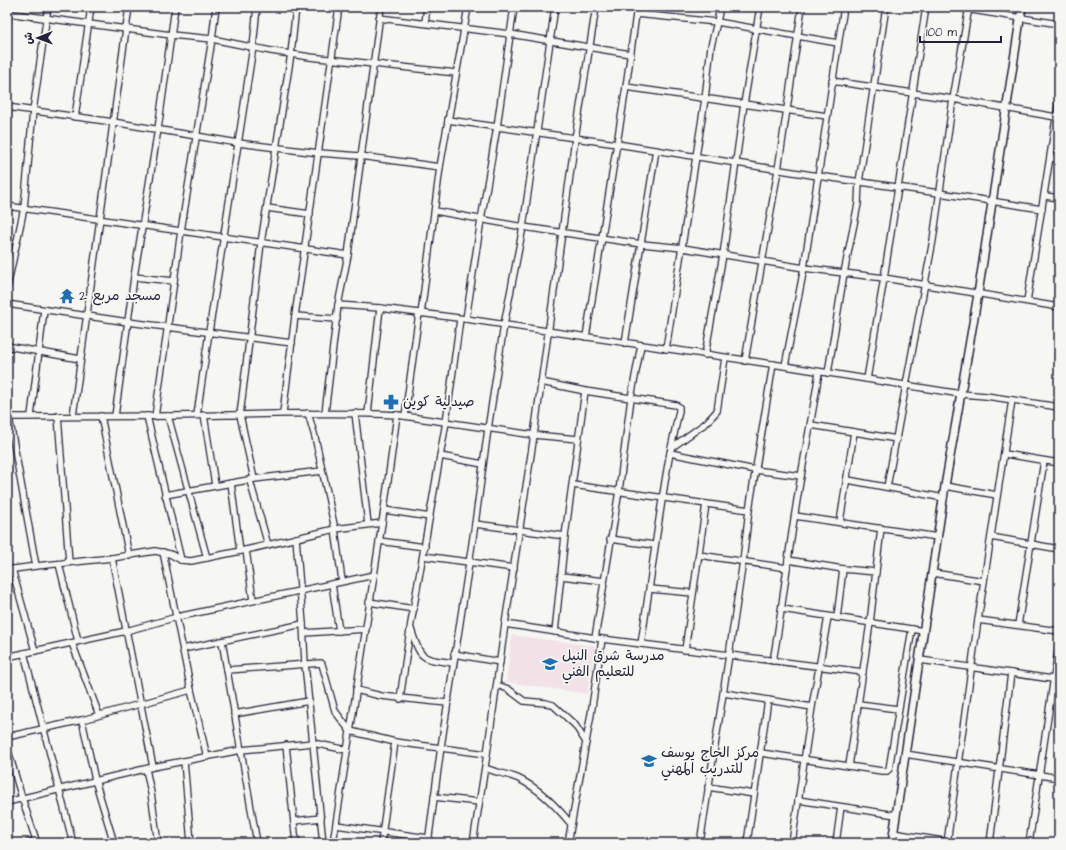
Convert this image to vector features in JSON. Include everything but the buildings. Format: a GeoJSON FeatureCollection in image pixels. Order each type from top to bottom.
{"type":"FeatureCollection","features":[{"type":"Feature","properties":{"kind":"street"},"geometry":{"type":"LineString","coordinates":[[7,288],[24,208],[33,111],[48,7]]}},
{"type":"Feature","properties":{"kind":"street"},"geometry":{"type":"LineString","coordinates":[[75,116],[91,7]]}},
{"type":"Feature","properties":{"kind":"street"},"geometry":{"type":"LineString","coordinates":[[73,416],[129,7]]}},
{"type":"Feature","properties":{"kind":"street"},"geometry":{"type":"LineString","coordinates":[[115,416],[141,225],[158,129],[175,7]]}},
{"type":"Feature","properties":{"kind":"street"},"geometry":{"type":"LineString","coordinates":[[155,417],[169,326],[181,231],[216,7]]}},
{"type":"Feature","properties":{"kind":"street"},"geometry":{"type":"LineString","coordinates":[[197,415],[208,332],[253,47],[257,7]]}},
{"type":"Feature","properties":{"kind":"street"},"geometry":{"type":"LineString","coordinates":[[268,545],[252,480],[240,415],[261,243],[291,54],[296,7]]}},
{"type":"Feature","properties":{"kind":"street"},"geometry":{"type":"LineString","coordinates":[[283,414],[295,316],[339,7]]}},
{"type":"Feature","properties":{"kind":"street"},"geometry":{"type":"LineString","coordinates":[[325,413],[338,305],[348,256],[360,156],[381,7]]}},
{"type":"Feature","properties":{"kind":"street"},"geometry":{"type":"LineString","coordinates":[[425,23],[427,7]]}},
{"type":"Feature","properties":{"kind":"street"},"geometry":{"type":"LineString","coordinates":[[405,416],[440,167],[468,7]]}},
{"type":"Feature","properties":{"kind":"street"},"geometry":{"type":"LineString","coordinates":[[400,698],[410,627],[498,127],[514,7]]}},
{"type":"Feature","properties":{"kind":"street"},"geometry":{"type":"LineString","coordinates":[[336,824],[383,831],[428,841],[440,747],[475,524],[488,428],[504,325],[523,226],[555,7]]}},
{"type":"Feature","properties":{"kind":"street"},"geometry":{"type":"LineString","coordinates":[[472,843],[485,768],[505,624],[534,436],[575,139],[596,7]]}},
{"type":"Feature","properties":{"kind":"street"},"geometry":{"type":"LineString","coordinates":[[586,337],[603,238],[637,7]]}},
{"type":"Feature","properties":{"kind":"street"},"geometry":{"type":"LineString","coordinates":[[666,349],[683,248],[705,99],[710,46],[720,7]]}},
{"type":"Feature","properties":{"kind":"street"},"geometry":{"type":"LineString","coordinates":[[705,355],[723,255],[744,104],[760,7]]}},
{"type":"Feature","properties":{"kind":"street"},"geometry":{"type":"LineString","coordinates":[[745,361],[778,170],[802,7]]}},
{"type":"Feature","properties":{"kind":"street"},"geometry":{"type":"LineString","coordinates":[[785,366],[804,268],[844,7]]}},
{"type":"Feature","properties":{"kind":"street"},"geometry":{"type":"LineString","coordinates":[[828,373],[844,273],[858,204],[859,182],[886,7]]}},
{"type":"Feature","properties":{"kind":"street"},"geometry":{"type":"LineString","coordinates":[[867,379],[926,7]]}},
{"type":"Feature","properties":{"kind":"street"},"geometry":{"type":"LineString","coordinates":[[953,7],[968,8],[1059,24]]}},
{"type":"Feature","properties":{"kind":"street"},"geometry":{"type":"LineString","coordinates":[[892,843],[945,486],[978,294],[1022,7]]}},
{"type":"Feature","properties":{"kind":"street"},"geometry":{"type":"LineString","coordinates":[[887,488],[933,240],[953,99],[968,8]]}},
{"type":"Feature","properties":{"kind":"street"},"geometry":{"type":"LineString","coordinates":[[7,25],[8,11],[125,29],[212,39],[291,54],[373,65],[456,73]]}},
{"type":"Feature","properties":{"kind":"street"},"geometry":{"type":"LineString","coordinates":[[636,14],[717,22],[838,44]]}},
{"type":"Feature","properties":{"kind":"street"},"geometry":{"type":"LineString","coordinates":[[379,18],[510,34],[630,54]]}},
{"type":"Feature","properties":{"kind":"street"},"geometry":{"type":"LineString","coordinates":[[832,81],[953,99],[1056,117]]}},
{"type":"Feature","properties":{"kind":"street"},"geometry":{"type":"LineString","coordinates":[[626,87],[827,116]]}},
{"type":"Feature","properties":{"kind":"street"},"geometry":{"type":"LineString","coordinates":[[1027,302],[1059,100]]}},
{"type":"Feature","properties":{"kind":"street"},"geometry":{"type":"LineString","coordinates":[[7,107],[75,116],[277,148],[360,156],[440,167]]}},
{"type":"Feature","properties":{"kind":"street"},"geometry":{"type":"LineString","coordinates":[[448,120],[656,150],[898,188],[939,192],[1042,209]]}},
{"type":"Feature","properties":{"kind":"street"},"geometry":{"type":"LineString","coordinates":[[625,343],[656,150]]}},
{"type":"Feature","properties":{"kind":"street"},"geometry":{"type":"LineString","coordinates":[[1050,158],[1059,159]]}},
{"type":"Feature","properties":{"kind":"street"},"geometry":{"type":"LineString","coordinates":[[1045,196],[1059,198]]}},
{"type":"Feature","properties":{"kind":"street"},"geometry":{"type":"LineString","coordinates":[[7,206],[348,256]]}},
{"type":"Feature","properties":{"kind":"street"},"geometry":{"type":"LineString","coordinates":[[267,208],[310,214]]}},
{"type":"Feature","properties":{"kind":"street"},"geometry":{"type":"LineString","coordinates":[[435,211],[481,220],[642,244],[683,248],[762,262],[884,278],[1059,307]]}},
{"type":"Feature","properties":{"kind":"street"},"geometry":{"type":"LineString","coordinates":[[134,277],[174,281]]}},
{"type":"Feature","properties":{"kind":"street"},"geometry":{"type":"LineString","coordinates":[[7,304],[128,322],[169,326],[292,343]]}},
{"type":"Feature","properties":{"kind":"street"},"geometry":{"type":"LineString","coordinates":[[338,305],[380,308],[548,331],[907,384],[961,394],[1059,407]]}},
{"type":"Feature","properties":{"kind":"street"},"geometry":{"type":"LineString","coordinates":[[368,413],[380,308]]}},
{"type":"Feature","properties":{"kind":"street"},"geometry":{"type":"LineString","coordinates":[[31,416],[44,310]]}},
{"type":"Feature","properties":{"kind":"street"},"geometry":{"type":"LineString","coordinates":[[295,316],[337,319]]}},
{"type":"Feature","properties":{"kind":"street"},"geometry":{"type":"LineString","coordinates":[[595,638],[619,491],[631,398],[641,345]]}},
{"type":"Feature","properties":{"kind":"street"},"geometry":{"type":"LineString","coordinates":[[7,346],[80,359]]}},
{"type":"Feature","properties":{"kind":"street"},"geometry":{"type":"LineString","coordinates":[[671,450],[706,423],[717,410],[726,358]]}},
{"type":"Feature","properties":{"kind":"street"},"geometry":{"type":"LineString","coordinates":[[700,843],[724,693],[755,470],[773,364]]}},
{"type":"Feature","properties":{"kind":"street"},"geometry":{"type":"LineString","coordinates":[[773,661],[782,609],[794,516],[819,372]]}},
{"type":"Feature","properties":{"kind":"street"},"geometry":{"type":"LineString","coordinates":[[541,382],[585,391],[676,405],[678,407],[654,545],[650,588],[641,644]]}},
{"type":"Feature","properties":{"kind":"street"},"geometry":{"type":"LineString","coordinates":[[555,632],[565,536],[585,391]]}},
{"type":"Feature","properties":{"kind":"street"},"geometry":{"type":"LineString","coordinates":[[947,842],[978,620],[1012,400]]}},
{"type":"Feature","properties":{"kind":"street"},"geometry":{"type":"LineString","coordinates":[[355,413],[368,524]]}},
{"type":"Feature","properties":{"kind":"street"},"geometry":{"type":"LineString","coordinates":[[36,566],[8,417],[155,417],[197,415],[368,413],[405,416],[534,436],[578,439]]}},
{"type":"Feature","properties":{"kind":"street"},"geometry":{"type":"LineString","coordinates":[[308,414],[335,529],[342,581]]}},
{"type":"Feature","properties":{"kind":"street"},"geometry":{"type":"LineString","coordinates":[[204,415],[215,485]]}},
{"type":"Feature","properties":{"kind":"street"},"geometry":{"type":"LineString","coordinates":[[333,843],[397,415]]}},
{"type":"Feature","properties":{"kind":"street"},"geometry":{"type":"LineString","coordinates":[[58,416],[69,562]]}},
{"type":"Feature","properties":{"kind":"street"},"geometry":{"type":"LineString","coordinates":[[101,416],[129,556]]}},
{"type":"Feature","properties":{"kind":"street"},"geometry":{"type":"LineString","coordinates":[[147,416],[182,560]]}},
{"type":"Feature","properties":{"kind":"street"},"geometry":{"type":"LineString","coordinates":[[168,416],[207,558]]}},
{"type":"Feature","properties":{"kind":"street"},"geometry":{"type":"LineString","coordinates":[[811,425],[896,439]]}},
{"type":"Feature","properties":{"kind":"street"},"geometry":{"type":"LineString","coordinates":[[840,522],[848,480],[854,432]]}},
{"type":"Feature","properties":{"kind":"street"},"geometry":{"type":"LineString","coordinates":[[671,450],[755,470],[801,476]]}},
{"type":"Feature","properties":{"kind":"street"},"geometry":{"type":"LineString","coordinates":[[1004,454],[1059,463]]}},
{"type":"Feature","properties":{"kind":"street"},"geometry":{"type":"LineString","coordinates":[[440,456],[483,464]]}},
{"type":"Feature","properties":{"kind":"street"},"geometry":{"type":"LineString","coordinates":[[1018,625],[1044,460]]}},
{"type":"Feature","properties":{"kind":"street"},"geometry":{"type":"LineString","coordinates":[[165,495],[215,485],[322,471]]}},
{"type":"Feature","properties":{"kind":"street"},"geometry":{"type":"LineString","coordinates":[[848,480],[944,498]]}},
{"type":"Feature","properties":{"kind":"street"},"geometry":{"type":"LineString","coordinates":[[231,483],[253,600]]}},
{"type":"Feature","properties":{"kind":"street"},"geometry":{"type":"LineString","coordinates":[[573,485],[749,510]]}},
{"type":"Feature","properties":{"kind":"street"},"geometry":{"type":"LineString","coordinates":[[945,486],[997,495]]}},
{"type":"Feature","properties":{"kind":"street"},"geometry":{"type":"LineString","coordinates":[[685,650],[706,504]]}},
{"type":"Feature","properties":{"kind":"street"},"geometry":{"type":"LineString","coordinates":[[384,510],[430,516]]}},
{"type":"Feature","properties":{"kind":"street"},"geometry":{"type":"LineString","coordinates":[[794,516],[881,528],[938,538]]}},
{"type":"Feature","properties":{"kind":"street"},"geometry":{"type":"LineString","coordinates":[[35,651],[10,570],[129,556],[150,552],[163,552],[182,560],[207,558],[335,529],[382,522]]}},
{"type":"Feature","properties":{"kind":"street"},"geometry":{"type":"LineString","coordinates":[[475,524],[565,536]]}},
{"type":"Feature","properties":{"kind":"street"},"geometry":{"type":"LineString","coordinates":[[849,766],[870,623],[881,528]]}},
{"type":"Feature","properties":{"kind":"street"},"geometry":{"type":"LineString","coordinates":[[991,537],[1059,549]]}},
{"type":"Feature","properties":{"kind":"street"},"geometry":{"type":"LineString","coordinates":[[296,538],[304,633],[304,664],[323,843]]}},
{"type":"Feature","properties":{"kind":"street"},"geometry":{"type":"LineString","coordinates":[[610,539],[654,545]]}},
{"type":"Feature","properties":{"kind":"street"},"geometry":{"type":"LineString","coordinates":[[379,541],[425,547]]}},
{"type":"Feature","properties":{"kind":"street"},"geometry":{"type":"LineString","coordinates":[[163,552],[191,690],[207,757]]}},
{"type":"Feature","properties":{"kind":"street"},"geometry":{"type":"LineString","coordinates":[[699,554],[787,568]]}},
{"type":"Feature","properties":{"kind":"street"},"geometry":{"type":"LineString","coordinates":[[423,556],[514,568]]}},
{"type":"Feature","properties":{"kind":"street"},"geometry":{"type":"LineString","coordinates":[[112,558],[153,767]]}},
{"type":"Feature","properties":{"kind":"street"},"geometry":{"type":"LineString","coordinates":[[788,560],[843,569],[876,572]]}},
{"type":"Feature","properties":{"kind":"street"},"geometry":{"type":"LineString","coordinates":[[59,564],[75,642],[99,715]]}},
{"type":"Feature","properties":{"kind":"street"},"geometry":{"type":"LineString","coordinates":[[837,618],[843,569]]}},
{"type":"Feature","properties":{"kind":"street"},"geometry":{"type":"LineString","coordinates":[[933,573],[984,581]]}},
{"type":"Feature","properties":{"kind":"street"},"geometry":{"type":"LineString","coordinates":[[7,657],[126,631],[177,617],[253,600],[374,575]]}},
{"type":"Feature","properties":{"kind":"street"},"geometry":{"type":"LineString","coordinates":[[561,576],[604,581]]}},
{"type":"Feature","properties":{"kind":"street"},"geometry":{"type":"LineString","coordinates":[[332,584],[339,631]]}},
{"type":"Feature","properties":{"kind":"street"},"geometry":{"type":"LineString","coordinates":[[650,588],[692,593]]}},
{"type":"Feature","properties":{"kind":"street"},"geometry":{"type":"LineString","coordinates":[[369,602],[414,609]]}},
{"type":"Feature","properties":{"kind":"street"},"geometry":{"type":"LineString","coordinates":[[782,609],[924,631]]}},
{"type":"Feature","properties":{"kind":"street"},"geometry":{"type":"LineString","coordinates":[[792,843],[812,707],[828,617]]}},
{"type":"Feature","properties":{"kind":"street"},"geometry":{"type":"LineString","coordinates":[[978,620],[1059,631]]}},
{"type":"Feature","properties":{"kind":"street"},"geometry":{"type":"LineString","coordinates":[[183,649],[303,624]]}},
{"type":"Feature","properties":{"kind":"street"},"geometry":{"type":"LineString","coordinates":[[505,624],[602,639],[863,672]]}},
{"type":"Feature","properties":{"kind":"street"},"geometry":{"type":"LineString","coordinates":[[410,627],[417,649],[422,655],[428,659],[453,663]]}},
{"type":"Feature","properties":{"kind":"street"},"geometry":{"type":"LineString","coordinates":[[304,633],[366,629]]}},
{"type":"Feature","properties":{"kind":"street"},"geometry":{"type":"LineString","coordinates":[[760,752],[804,760],[887,771],[889,769],[912,629]]}},
{"type":"Feature","properties":{"kind":"street"},"geometry":{"type":"LineString","coordinates":[[568,843],[602,639]]}},
{"type":"Feature","properties":{"kind":"street"},"geometry":{"type":"LineString","coordinates":[[222,640],[257,843]]}},
{"type":"Feature","properties":{"kind":"street"},"geometry":{"type":"LineString","coordinates":[[1029,843],[1056,679],[1059,644]]}},
{"type":"Feature","properties":{"kind":"street"},"geometry":{"type":"LineString","coordinates":[[24,654],[74,843]]}},
{"type":"Feature","properties":{"kind":"street"},"geometry":{"type":"LineString","coordinates":[[454,654],[500,662]]}},
{"type":"Feature","properties":{"kind":"street"},"geometry":{"type":"LineString","coordinates":[[920,660],[1056,679]]}},
{"type":"Feature","properties":{"kind":"street"},"geometry":{"type":"LineString","coordinates":[[228,670],[322,663],[335,711],[350,731],[395,742],[487,754]]}},
{"type":"Feature","properties":{"kind":"street"},"geometry":{"type":"LineString","coordinates":[[990,843],[1011,673]]}},
{"type":"Feature","properties":{"kind":"street"},"geometry":{"type":"LineString","coordinates":[[497,685],[508,689],[524,701],[553,705],[575,725],[586,742]]}},
{"type":"Feature","properties":{"kind":"street"},"geometry":{"type":"LineString","coordinates":[[7,737],[82,720],[191,690]]}},
{"type":"Feature","properties":{"kind":"street"},"geometry":{"type":"LineString","coordinates":[[356,690],[381,696],[447,703]]}},
{"type":"Feature","properties":{"kind":"street"},"geometry":{"type":"LineString","coordinates":[[724,693],[812,707]]}},
{"type":"Feature","properties":{"kind":"street"},"geometry":{"type":"LineString","coordinates":[[747,843],[768,700]]}},
{"type":"Feature","properties":{"kind":"street"},"geometry":{"type":"LineString","coordinates":[[234,714],[309,701]]}},
{"type":"Feature","properties":{"kind":"street"},"geometry":{"type":"LineString","coordinates":[[859,704],[898,709]]}},
{"type":"Feature","properties":{"kind":"street"},"geometry":{"type":"LineString","coordinates":[[82,720],[95,780],[114,843]]}},
{"type":"Feature","properties":{"kind":"street"},"geometry":{"type":"LineString","coordinates":[[381,843],[395,742]]}},
{"type":"Feature","properties":{"kind":"street"},"geometry":{"type":"LineString","coordinates":[[7,802],[60,788],[153,767],[241,750],[313,743],[347,750]]}},
{"type":"Feature","properties":{"kind":"street"},"geometry":{"type":"LineString","coordinates":[[286,745],[296,843]]}},
{"type":"Feature","properties":{"kind":"street"},"geometry":{"type":"LineString","coordinates":[[7,750],[36,842],[27,843]]}},
{"type":"Feature","properties":{"kind":"street"},"geometry":{"type":"LineString","coordinates":[[905,754],[1059,778]]}},
{"type":"Feature","properties":{"kind":"street"},"geometry":{"type":"LineString","coordinates":[[184,761],[191,843]]}},
{"type":"Feature","properties":{"kind":"street"},"geometry":{"type":"LineString","coordinates":[[485,768],[516,778],[534,788],[556,807],[571,824]]}},
{"type":"Feature","properties":{"kind":"street"},"geometry":{"type":"LineString","coordinates":[[146,769],[158,843]]}},
{"type":"Feature","properties":{"kind":"street"},"geometry":{"type":"LineString","coordinates":[[708,787],[754,794]]}},
{"type":"Feature","properties":{"kind":"street"},"geometry":{"type":"LineString","coordinates":[[434,797],[479,802]]}},
{"type":"Feature","properties":{"kind":"street"},"geometry":{"type":"LineString","coordinates":[[798,800],[896,815]]}},
{"type":"Feature","properties":{"kind":"street"},"geometry":{"type":"LineString","coordinates":[[836,843],[841,807]]}},
{"type":"Feature","properties":{"kind":"street"},"geometry":{"type":"LineString","coordinates":[[294,821],[321,818]]}},
{"type":"Feature","properties":{"kind":"street"},"geometry":{"type":"LineString","coordinates":[[893,833],[955,843]]}},
{"type":"Feature","properties":{"kind":"shaded area","name":"مدرسة شرق النيل للتعليم الفني"},"geometry":{"type":"Polygon","coordinates":[[[512,635],[595,646],[587,694],[506,682],[512,635]]]}},
{"type":"Feature","properties":{"kind":"place","name":"مسجد مربع 2"},"geometry":{"type":"Point","coordinates":[67,296]}},
{"type":"Feature","properties":{"kind":"place","name":"صيدلية كوين"},"geometry":{"type":"Point","coordinates":[391,402]}},
{"type":"Feature","properties":{"kind":"place","name":"مدرسة شرق النيل للتعليم الفني"},"geometry":{"type":"Point","coordinates":[550,664]}},
{"type":"Feature","properties":{"kind":"place","name":"مركز الحاج يوسف للتدريب المهني"},"geometry":{"type":"Point","coordinates":[649,761]}}]}
